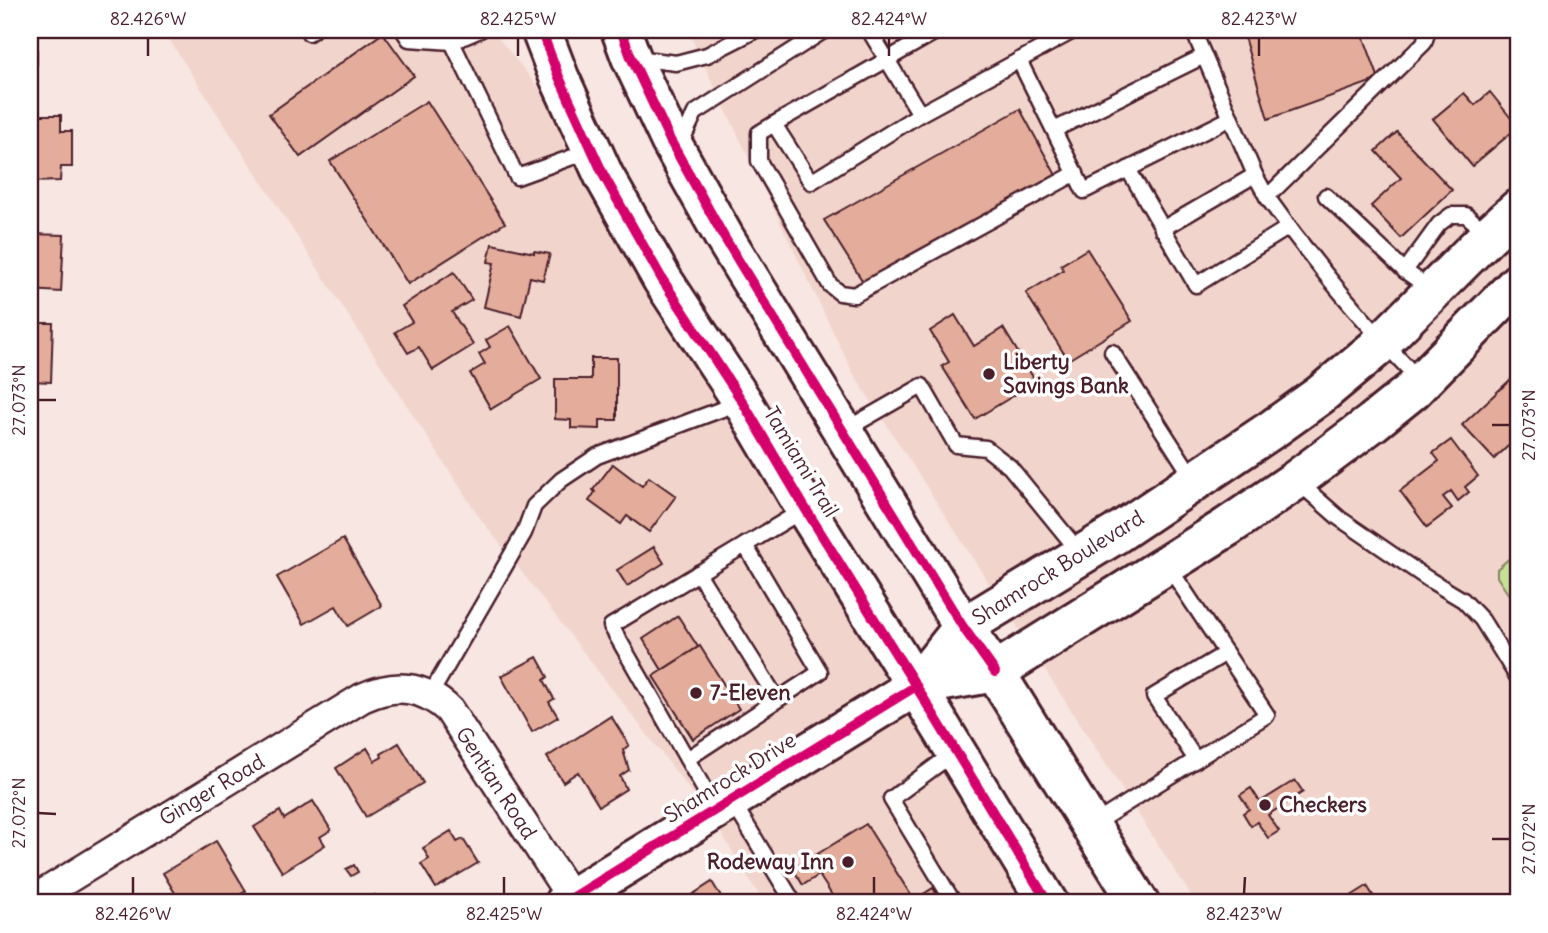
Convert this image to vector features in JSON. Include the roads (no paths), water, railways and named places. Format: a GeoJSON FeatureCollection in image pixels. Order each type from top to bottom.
{"type":"FeatureCollection","features":[{"type":"Feature","properties":{"kind":"main road","name":"Tamiami Trail"},"geometry":{"type":"LineString","coordinates":[[541,30],[604,176],[662,279],[742,401],[1048,903]]}},
{"type":"Feature","properties":{"kind":"main road"},"geometry":{"type":"LineString","coordinates":[[626,44],[677,151],[724,237],[963,627],[995,672],[1139,903]]}},
{"type":"Feature","properties":{"kind":"main road","name":"Shamrock Boulevard"},"geometry":{"type":"LineString","coordinates":[[916,686],[963,627],[1116,534],[1320,395],[1382,342],[1419,281],[1489,234],[1518,209]]}},
{"type":"Feature","properties":{"kind":"main road"},"geometry":{"type":"LineString","coordinates":[[916,686],[995,672],[1168,565],[1296,480],[1372,423],[1420,382],[1518,283]]}},
{"type":"Feature","properties":{"kind":"main road","name":"Shamrock Drive"},"geometry":{"type":"LineString","coordinates":[[570,902],[916,686]]}},
{"type":"Feature","properties":{"kind":"street","name":"Gentian Road"},"geometry":{"type":"LineString","coordinates":[[398,688],[420,692],[449,710],[570,902]]}},
{"type":"Feature","properties":{"kind":"street","name":"Ginger Road"},"geometry":{"type":"LineString","coordinates":[[31,897],[362,698],[379,691],[398,688]]}},
{"type":"Feature","properties":{"kind":"lane"},"geometry":{"type":"LineString","coordinates":[[403,30],[409,39],[452,42],[480,30]]}},
{"type":"Feature","properties":{"kind":"lane"},"geometry":{"type":"LineString","coordinates":[[626,44],[676,63],[707,55],[756,30]]}},
{"type":"Feature","properties":{"kind":"lane"},"geometry":{"type":"LineString","coordinates":[[677,151],[695,113],[825,30]]}},
{"type":"Feature","properties":{"kind":"lane"},"geometry":{"type":"LineString","coordinates":[[869,30],[920,114]]}},
{"type":"Feature","properties":{"kind":"lane"},"geometry":{"type":"LineString","coordinates":[[939,30],[759,133],[759,161],[830,285],[840,293],[854,295],[1076,173]]}},
{"type":"Feature","properties":{"kind":"lane"},"geometry":{"type":"LineString","coordinates":[[774,124],[811,182],[920,114],[1075,30]]}},
{"type":"Feature","properties":{"kind":"lane"},"geometry":{"type":"LineString","coordinates":[[1193,30],[1267,197],[1382,342],[1420,382]]}},
{"type":"Feature","properties":{"kind":"lane"},"geometry":{"type":"LineString","coordinates":[[1267,197],[1424,43],[1428,30]]}},
{"type":"Feature","properties":{"kind":"lane"},"geometry":{"type":"LineString","coordinates":[[452,42],[517,177],[592,150]]}},
{"type":"Feature","properties":{"kind":"lane"},"geometry":{"type":"LineString","coordinates":[[1054,130],[1204,56]]}},
{"type":"Feature","properties":{"kind":"lane"},"geometry":{"type":"LineString","coordinates":[[1019,60],[1084,191],[1231,118]]}},
{"type":"Feature","properties":{"kind":"lane"},"geometry":{"type":"LineString","coordinates":[[1128,169],[1196,285],[1289,227]]}},
{"type":"Feature","properties":{"kind":"lane"},"geometry":{"type":"LineString","coordinates":[[1162,229],[1255,175]]}},
{"type":"Feature","properties":{"kind":"lane"},"geometry":{"type":"LineString","coordinates":[[1326,196],[1419,281]]}},
{"type":"Feature","properties":{"kind":"lane"},"geometry":{"type":"LineString","coordinates":[[1112,352],[1195,481]]}},
{"type":"Feature","properties":{"kind":"lane"},"geometry":{"type":"LineString","coordinates":[[843,431],[922,386],[956,445],[986,448],[1010,467],[1082,555]]}},
{"type":"Feature","properties":{"kind":"lane"},"geometry":{"type":"LineString","coordinates":[[429,696],[524,533],[534,506],[561,480],[597,456],[742,401]]}},
{"type":"Feature","properties":{"kind":"lane"},"geometry":{"type":"LineString","coordinates":[[1296,480],[1339,517],[1463,600],[1482,620],[1518,678]]}},
{"type":"Feature","properties":{"kind":"lane"},"geometry":{"type":"LineString","coordinates":[[794,903],[724,805],[687,759],[611,626],[805,508]]}},
{"type":"Feature","properties":{"kind":"lane"},"geometry":{"type":"LineString","coordinates":[[687,759],[820,671],[745,545]]}},
{"type":"Feature","properties":{"kind":"lane"},"geometry":{"type":"LineString","coordinates":[[1091,826],[1267,715],[1168,565]]}},
{"type":"Feature","properties":{"kind":"lane"},"geometry":{"type":"LineString","coordinates":[[698,573],[777,699]]}},
{"type":"Feature","properties":{"kind":"lane"},"geometry":{"type":"LineString","coordinates":[[1196,760],[1154,696],[1226,653]]}},
{"type":"Feature","properties":{"kind":"lane"},"geometry":{"type":"LineString","coordinates":[[954,903],[891,799],[956,751]]}},
{"type":"Feature","properties":{"kind":"place","name":"Liberty Savings Bank"},"geometry":{"type":"Point","coordinates":[989,374]}},
{"type":"Feature","properties":{"kind":"place","name":"7-Eleven"},"geometry":{"type":"Point","coordinates":[696,693]}},
{"type":"Feature","properties":{"kind":"place","name":"Checkers"},"geometry":{"type":"Point","coordinates":[1265,805]}},
{"type":"Feature","properties":{"kind":"place","name":"Rodeway Inn"},"geometry":{"type":"Point","coordinates":[848,862]}}]}
